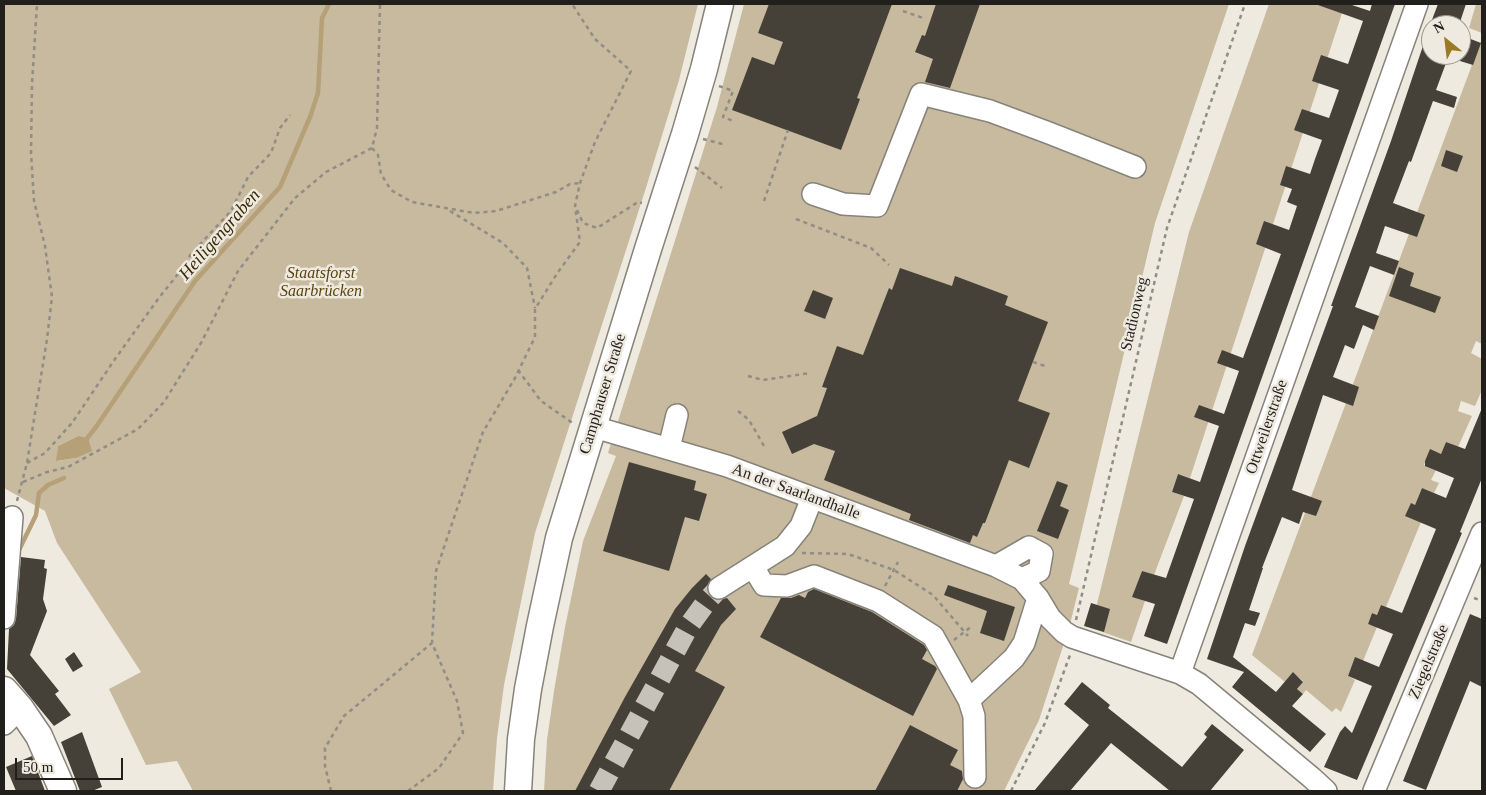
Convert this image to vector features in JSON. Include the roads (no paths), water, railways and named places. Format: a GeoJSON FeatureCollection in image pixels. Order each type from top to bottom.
{"type":"FeatureCollection","features":[{"type":"Feature","properties":{"kind":"main road","name":"Camphauser Straße"},"geometry":{"type":"LineString","coordinates":[[518,791],[522,730],[540,626],[584,425],[661,208],[704,69],[720,4]]}},
{"type":"Feature","properties":{"kind":"main road"},"geometry":{"type":"LineString","coordinates":[[9,707],[39,736],[63,791]]}},
{"type":"Feature","properties":{"kind":"street","name":"Ottweilerstraße"},"geometry":{"type":"LineString","coordinates":[[1180,673],[1417,4]]}},
{"type":"Feature","properties":{"kind":"street"},"geometry":{"type":"LineString","coordinates":[[813,194],[843,204],[877,206],[921,94],[990,111],[1135,167]]}},
{"type":"Feature","properties":{"kind":"street"},"geometry":{"type":"LineString","coordinates":[[669,448],[677,414]]}},
{"type":"Feature","properties":{"kind":"street","name":"An der Saarlandhalle"},"geometry":{"type":"LineString","coordinates":[[584,425],[727,466],[996,566],[1022,579],[1038,598],[1050,618],[1064,632],[1180,673]]}},
{"type":"Feature","properties":{"kind":"street"},"geometry":{"type":"LineString","coordinates":[[718,588],[785,546],[801,526],[812,498]]}},
{"type":"Feature","properties":{"kind":"street"},"geometry":{"type":"LineString","coordinates":[[4,618],[12,517]]}},
{"type":"Feature","properties":{"kind":"street","name":"Ziegelstraße"},"geometry":{"type":"LineString","coordinates":[[1374,791],[1482,533]]}},
{"type":"Feature","properties":{"kind":"street"},"geometry":{"type":"LineString","coordinates":[[996,566],[1029,547],[1042,554],[1040,571],[1022,579]]}},
{"type":"Feature","properties":{"kind":"street"},"geometry":{"type":"LineString","coordinates":[[752,567],[764,585],[787,586],[814,576],[878,601],[933,636],[969,700],[974,716],[975,776]]}},
{"type":"Feature","properties":{"kind":"street"},"geometry":{"type":"LineString","coordinates":[[969,700],[1014,658],[1024,643],[1038,598]]}},
{"type":"Feature","properties":{"kind":"street"},"geometry":{"type":"LineString","coordinates":[[1180,673],[1199,684],[1326,791]]}},
{"type":"Feature","properties":{"kind":"waterway","name":"Heiligengraben"},"geometry":{"type":"LineString","coordinates":[[85,441],[195,281],[280,187],[310,117],[318,93],[322,18],[329,4]]}},
{"type":"Feature","properties":{"kind":"waterway","name":"Heiligengraben"},"geometry":{"type":"LineString","coordinates":[[20,548],[36,515],[39,493],[48,485],[64,478]]}},
{"type":"Feature","properties":{"kind":"tunnel"},"geometry":{"type":"LineString","coordinates":[[599,791],[688,627],[719,588]]}},
{"type":"Feature","properties":{"kind":"park label","name":"Staatsforst Saarbrücken"},"geometry":{"type":"Point","coordinates":[321,283]}}]}
